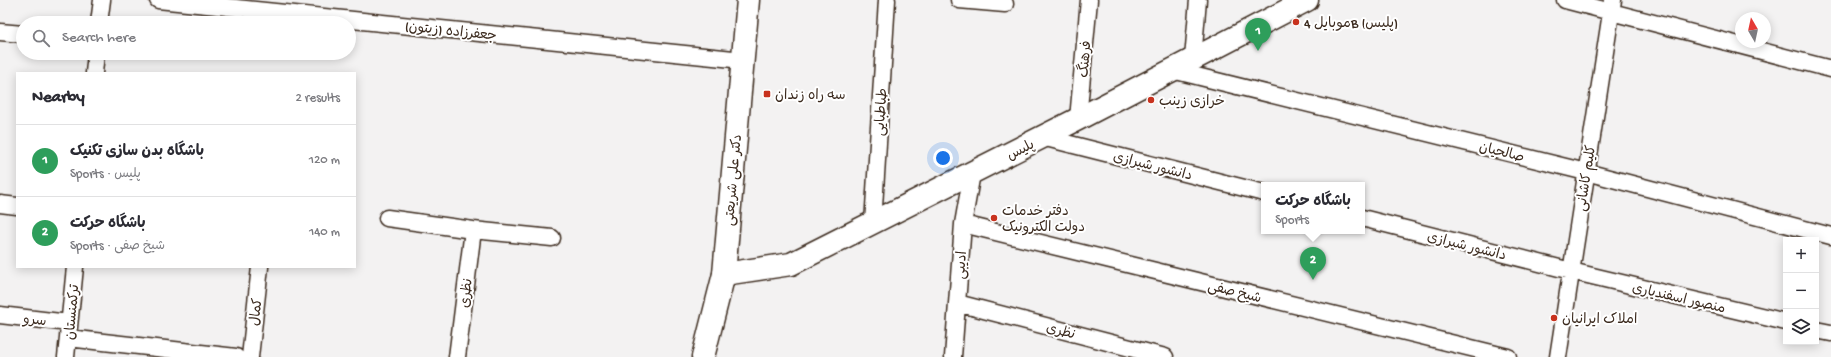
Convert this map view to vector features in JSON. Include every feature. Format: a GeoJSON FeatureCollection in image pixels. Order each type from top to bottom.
{"type":"FeatureCollection","features":[{"type":"Feature","properties":{"kind":"main road","name":"دکتر علی شریعتی"},"geometry":{"type":"LineString","coordinates":[[703,357],[724,274],[748,0]]}},
{"type":"Feature","properties":{"kind":"main road","name":"پلیس"},"geometry":{"type":"LineString","coordinates":[[724,274],[791,264],[1078,119],[1308,0]]}},
{"type":"Feature","properties":{"kind":"street"},"geometry":{"type":"LineString","coordinates":[[100,16],[102,0]]}},
{"type":"Feature","properties":{"kind":"street","name":"جعفرزاده (زیتون)"},"geometry":{"type":"LineString","coordinates":[[158,0],[314,16]]}},
{"type":"Feature","properties":{"kind":"street","name":"طباطبایی"},"geometry":{"type":"LineString","coordinates":[[873,223],[887,0]]}},
{"type":"Feature","properties":{"kind":"street"},"geometry":{"type":"LineString","coordinates":[[959,0],[1005,4]]}},
{"type":"Feature","properties":{"kind":"street","name":"فرهنگ"},"geometry":{"type":"LineString","coordinates":[[1078,119],[1090,0]]}},
{"type":"Feature","properties":{"kind":"street"},"geometry":{"type":"LineString","coordinates":[[1193,59],[1198,0]]}},
{"type":"Feature","properties":{"kind":"street"},"geometry":{"type":"LineString","coordinates":[[1564,0],[1612,6],[1831,69]]}},
{"type":"Feature","properties":{"kind":"street","name":"کلیم کاشانی"},"geometry":{"type":"LineString","coordinates":[[1558,357],[1612,6]]}},
{"type":"Feature","properties":{"kind":"street","name":"جعفرزاده (زیتون)"},"geometry":{"type":"LineString","coordinates":[[356,20],[743,60]]}},
{"type":"Feature","properties":{"kind":"street"},"geometry":{"type":"LineString","coordinates":[[0,32],[16,33]]}},
{"type":"Feature","properties":{"kind":"street"},"geometry":{"type":"LineString","coordinates":[[94,72],[95,60]]}},
{"type":"Feature","properties":{"kind":"street","name":"صالحیان"},"geometry":{"type":"LineString","coordinates":[[1172,70],[1586,172],[1831,236]]}},
{"type":"Feature","properties":{"kind":"street","name":"دانشور شیرازی"},"geometry":{"type":"LineString","coordinates":[[1042,137],[1261,193]]}},
{"type":"Feature","properties":{"kind":"street","name":"ادیبی"},"geometry":{"type":"LineString","coordinates":[[953,357],[963,224],[972,173]]}},
{"type":"Feature","properties":{"kind":"street"},"geometry":{"type":"LineString","coordinates":[[0,204],[16,206]]}},
{"type":"Feature","properties":{"kind":"street"},"geometry":{"type":"LineString","coordinates":[[387,218],[473,230],[552,238]]}},
{"type":"Feature","properties":{"kind":"street","name":"دانشور شیرازی"},"geometry":{"type":"LineString","coordinates":[[1365,219],[1571,271]]}},
{"type":"Feature","properties":{"kind":"street","name":"شیخ صفی"},"geometry":{"type":"LineString","coordinates":[[963,224],[1508,357]]}},
{"type":"Feature","properties":{"kind":"street","name":"نظری"},"geometry":{"type":"LineString","coordinates":[[457,357],[473,230]]}},
{"type":"Feature","properties":{"kind":"street","name":"ترکمنستان"},"geometry":{"type":"LineString","coordinates":[[66,357],[75,268]]}},
{"type":"Feature","properties":{"kind":"street","name":"کمال"},"geometry":{"type":"LineString","coordinates":[[250,357],[260,268]]}},
{"type":"Feature","properties":{"kind":"street","name":"منصور اسفندیاری"},"geometry":{"type":"LineString","coordinates":[[1571,271],[1783,321]]}},
{"type":"Feature","properties":{"kind":"street","name":"نظری"},"geometry":{"type":"LineString","coordinates":[[957,303],[1165,357]]}},
{"type":"Feature","properties":{"kind":"street","name":"سرو"},"geometry":{"type":"LineString","coordinates":[[0,315],[69,330],[236,357]]}},
{"type":"Feature","properties":{"kind":"street"},"geometry":{"type":"LineString","coordinates":[[1819,331],[1831,333]]}},
{"type":"Feature","properties":{"kind":"place","name":"موبایل 4B (پلیس)"},"geometry":{"type":"Point","coordinates":[1296,22]}},
{"type":"Feature","properties":{"kind":"place","name":"باشگاه بدن سازی تکنیک"},"geometry":{"type":"Point","coordinates":[1258,51]}},
{"type":"Feature","properties":{"kind":"place","name":"سه راه زندان"},"geometry":{"type":"Point","coordinates":[767,94]}},
{"type":"Feature","properties":{"kind":"place","name":"خرازی زینب"},"geometry":{"type":"Point","coordinates":[1151,100]}},
{"type":"Feature","properties":{"kind":"place","name":"دفتر خدمات دولت الکترونیک"},"geometry":{"type":"Point","coordinates":[994,218]}},
{"type":"Feature","properties":{"kind":"place","name":"باشگاه حرکت"},"geometry":{"type":"Point","coordinates":[1313,280]}},
{"type":"Feature","properties":{"kind":"place","name":"املاک ایرانیان"},"geometry":{"type":"Point","coordinates":[1554,318]}}]}
